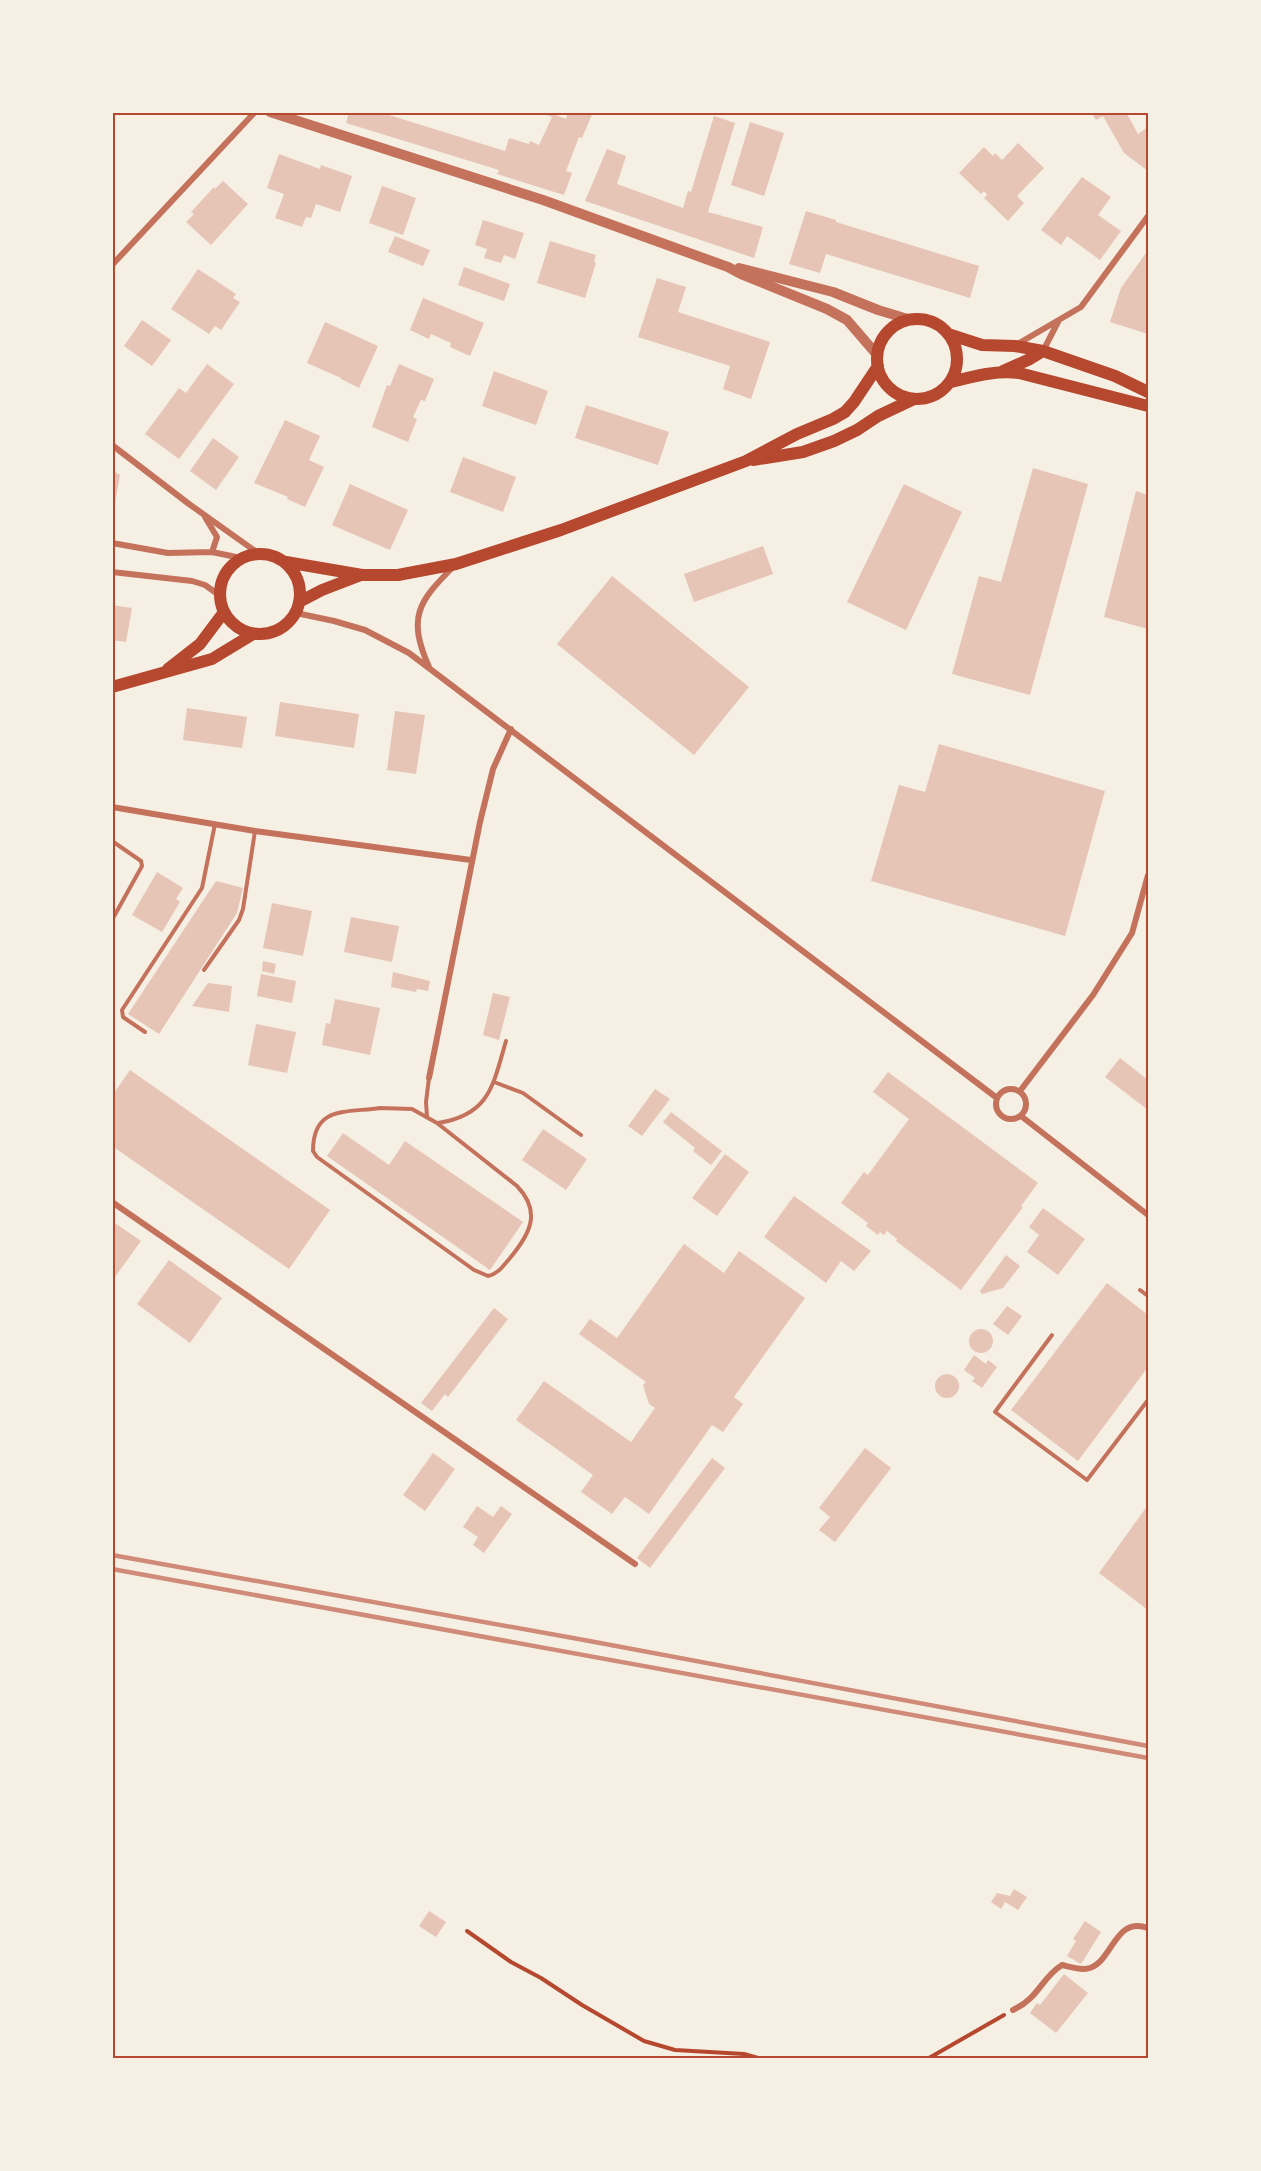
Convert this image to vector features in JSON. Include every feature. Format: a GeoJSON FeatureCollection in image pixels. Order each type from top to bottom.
{"type":"FeatureCollection","features":[{"type":"Feature","properties":{"kind":"main road"},"geometry":{"type":"LineString","coordinates":[[286,562],[362,575],[398,575],[456,564],[561,530],[746,461],[845,412],[854,402],[878,361],[880,345],[885,336],[892,328],[911,320],[931,322],[948,334],[982,345],[1015,346],[1043,351],[1115,376],[1149,392]]}},
{"type":"Feature","properties":{"kind":"main road"},"geometry":{"type":"LineString","coordinates":[[746,461],[795,454],[834,441],[914,399],[934,395],[950,382],[955,373],[957,352],[948,334]]}},
{"type":"Feature","properties":{"kind":"main road"},"geometry":{"type":"LineString","coordinates":[[950,382],[1002,371],[1043,351]]}},
{"type":"Feature","properties":{"kind":"main road"},"geometry":{"type":"LineString","coordinates":[[878,361],[887,385],[894,392],[914,399]]}},
{"type":"Feature","properties":{"kind":"main road"},"geometry":{"type":"LineString","coordinates":[[1002,371],[1032,375],[1149,406]]}},
{"type":"Feature","properties":{"kind":"main road"},"geometry":{"type":"LineString","coordinates":[[258,553],[278,557],[286,562],[295,573],[300,586],[297,607],[288,623],[266,634],[253,634],[241,630],[231,622],[224,612],[219,595],[225,573],[231,564],[258,553]]}},
{"type":"Feature","properties":{"kind":"main road"},"geometry":{"type":"LineString","coordinates":[[297,607],[322,590],[362,575]]}},
{"type":"Feature","properties":{"kind":"main road"},"geometry":{"type":"LineString","coordinates":[[164,671],[200,644],[224,612]]}},
{"type":"Feature","properties":{"kind":"main road"},"geometry":{"type":"LineString","coordinates":[[112,687],[212,659],[253,634]]}},
{"type":"Feature","properties":{"kind":"street"},"geometry":{"type":"LineString","coordinates":[[112,265],[255,112]]}},
{"type":"Feature","properties":{"kind":"street"},"geometry":{"type":"LineString","coordinates":[[270,112],[543,200],[728,267],[827,309],[847,320],[878,361]]}},
{"type":"Feature","properties":{"kind":"street"},"geometry":{"type":"LineString","coordinates":[[1015,346],[1081,307],[1149,216]]}},
{"type":"Feature","properties":{"kind":"street"},"geometry":{"type":"LineString","coordinates":[[728,267],[744,268],[833,292],[911,320]]}},
{"type":"Feature","properties":{"kind":"street"},"geometry":{"type":"LineString","coordinates":[[1043,351],[1060,320]]}},
{"type":"Feature","properties":{"kind":"street"},"geometry":{"type":"LineString","coordinates":[[112,445],[258,553]]}},
{"type":"Feature","properties":{"kind":"street"},"geometry":{"type":"LineString","coordinates":[[203,514],[217,537],[212,552]]}},
{"type":"Feature","properties":{"kind":"street"},"geometry":{"type":"LineString","coordinates":[[112,543],[168,552],[212,552],[241,558]]}},
{"type":"Feature","properties":{"kind":"street"},"geometry":{"type":"LineString","coordinates":[[430,667],[419,644],[417,626],[421,607],[434,586],[456,564]]}},
{"type":"Feature","properties":{"kind":"street"},"geometry":{"type":"LineString","coordinates":[[112,572],[192,581],[205,585],[219,595]]}},
{"type":"Feature","properties":{"kind":"street"},"geometry":{"type":"LineString","coordinates":[[297,607],[364,630],[409,653],[430,667],[997,1098]]}},
{"type":"Feature","properties":{"kind":"street"},"geometry":{"type":"LineString","coordinates":[[429,1078],[471,860],[493,770],[511,729]]}},
{"type":"Feature","properties":{"kind":"street"},"geometry":{"type":"LineString","coordinates":[[112,807],[255,831],[471,860]]}},
{"type":"Feature","properties":{"kind":"street"},"geometry":{"type":"LineString","coordinates":[[1020,1091],[1093,995],[1132,933],[1149,875]]}},
{"type":"Feature","properties":{"kind":"street"},"geometry":{"type":"LineString","coordinates":[[1007,1089],[1020,1091],[1027,1103],[1024,1112],[1021,1116],[1012,1119],[1002,1116],[997,1108],[997,1098],[1007,1089]]}},
{"type":"Feature","properties":{"kind":"street"},"geometry":{"type":"LineString","coordinates":[[1021,1116],[1149,1215]]}},
{"type":"Feature","properties":{"kind":"street"},"geometry":{"type":"LineString","coordinates":[[112,1202],[635,1564]]}},
{"type":"Feature","properties":{"kind":"street"},"geometry":{"type":"LineString","coordinates":[[1013,2010],[1032,1998],[1053,1971],[1062,1965],[1087,1970],[1101,1960],[1122,1933],[1131,1927],[1149,1928]]}},
{"type":"Feature","properties":{"kind":"lane"},"geometry":{"type":"LineString","coordinates":[[145,1032],[123,1017],[122,1010],[202,888],[215,824]]}},
{"type":"Feature","properties":{"kind":"lane"},"geometry":{"type":"LineString","coordinates":[[204,970],[239,920],[243,909],[255,831]]}},
{"type":"Feature","properties":{"kind":"lane"},"geometry":{"type":"LineString","coordinates":[[112,840],[137,857],[142,866],[112,920]]}},
{"type":"Feature","properties":{"kind":"lane"},"geometry":{"type":"LineString","coordinates":[[437,1123],[457,1120],[483,1103],[494,1082],[506,1041]]}},
{"type":"Feature","properties":{"kind":"lane"},"geometry":{"type":"LineString","coordinates":[[427,1118],[429,1078]]}},
{"type":"Feature","properties":{"kind":"lane"},"geometry":{"type":"LineString","coordinates":[[494,1082],[522,1093],[581,1135]]}},
{"type":"Feature","properties":{"kind":"lane"},"geometry":{"type":"LineString","coordinates":[[380,1108],[412,1109],[427,1118],[437,1123],[527,1196],[531,1207],[530,1227],[514,1252],[493,1275],[483,1275],[474,1270],[317,1157],[313,1151],[314,1134],[319,1123],[327,1115],[380,1108]]}},
{"type":"Feature","properties":{"kind":"lane"},"geometry":{"type":"LineString","coordinates":[[1140,1290],[1149,1296]]}},
{"type":"Feature","properties":{"kind":"lane"},"geometry":{"type":"LineString","coordinates":[[1052,1335],[995,1412],[1087,1480],[1149,1400]]}},
{"type":"Feature","properties":{"kind":"path"},"geometry":{"type":"LineString","coordinates":[[467,1931],[511,1962],[644,2041],[675,2050],[744,2054],[758,2058]]}},
{"type":"Feature","properties":{"kind":"path"},"geometry":{"type":"LineString","coordinates":[[929,2058],[1013,2010]]}},
{"type":"Feature","properties":{"kind":"building"},"geometry":{"type":"Polygon","coordinates":[[[349,112],[390,112],[389,115],[505,151],[509,138],[529,144],[530,141],[539,145],[552,117],[539,112],[553,112],[566,119],[568,112],[593,112],[582,138],[579,137],[566,171],[572,173],[564,195],[497,174],[499,170],[346,123],[349,112]]]}},
{"type":"Feature","properties":{"kind":"building"},"geometry":{"type":"Polygon","coordinates":[[[1091,112],[1126,112],[1138,134],[1148,127],[1148,171],[1124,153],[1103,116],[1096,120],[1091,112]]]}},
{"type":"Feature","properties":{"kind":"building"},"geometry":{"type":"Polygon","coordinates":[[[714,116],[735,123],[708,212],[763,227],[754,258],[585,201],[607,149],[626,156],[617,184],[683,208],[688,191],[691,192],[714,116]]]}},
{"type":"Feature","properties":{"kind":"building"},"geometry":{"type":"Polygon","coordinates":[[[750,122],[784,133],[764,196],[731,185],[750,122]]]}},
{"type":"Feature","properties":{"kind":"building"},"geometry":{"type":"Polygon","coordinates":[[[1018,143],[1044,168],[1017,196],[1024,203],[1008,221],[984,198],[987,195],[984,191],[981,194],[959,173],[984,147],[993,156],[995,153],[1002,160],[1018,143]]]}},
{"type":"Feature","properties":{"kind":"building"},"geometry":{"type":"Polygon","coordinates":[[[279,154],[320,169],[321,165],[352,176],[340,212],[316,204],[311,218],[306,217],[302,227],[275,218],[284,194],[267,188],[279,154]]]}},
{"type":"Feature","properties":{"kind":"building"},"geometry":{"type":"Polygon","coordinates":[[[1082,177],[1111,197],[1098,215],[1121,231],[1100,260],[1067,236],[1061,245],[1041,230],[1082,177]]]}},
{"type":"Feature","properties":{"kind":"building"},"geometry":{"type":"Polygon","coordinates":[[[223,181],[248,204],[211,245],[186,222],[194,214],[191,212],[214,187],[215,189],[223,181]]]}},
{"type":"Feature","properties":{"kind":"building"},"geometry":{"type":"Polygon","coordinates":[[[382,186],[416,198],[403,235],[369,223],[382,186]]]}},
{"type":"Feature","properties":{"kind":"building"},"geometry":{"type":"Polygon","coordinates":[[[806,211],[979,266],[970,298],[826,254],[820,273],[789,264],[806,211]]]}},
{"type":"Feature","properties":{"kind":"building"},"geometry":{"type":"Polygon","coordinates":[[[483,220],[524,233],[515,259],[504,255],[501,263],[484,258],[487,249],[475,245],[483,220]]]}},
{"type":"Feature","properties":{"kind":"building"},"geometry":{"type":"Polygon","coordinates":[[[395,236],[430,250],[423,266],[388,252],[395,236]]]}},
{"type":"Feature","properties":{"kind":"building"},"geometry":{"type":"Polygon","coordinates":[[[550,241],[596,255],[594,262],[596,263],[585,298],[537,283],[550,241]]]}},
{"type":"Feature","properties":{"kind":"building"},"geometry":{"type":"Polygon","coordinates":[[[1148,250],[1148,334],[1110,322],[1121,288],[1148,250]]]}},
{"type":"Feature","properties":{"kind":"building"},"geometry":{"type":"Polygon","coordinates":[[[464,267],[510,284],[504,301],[458,285],[464,267]]]}},
{"type":"Feature","properties":{"kind":"building"},"geometry":{"type":"Polygon","coordinates":[[[198,269],[236,294],[233,298],[240,302],[221,330],[215,326],[209,334],[171,309],[198,269]]]}},
{"type":"Feature","properties":{"kind":"building"},"geometry":{"type":"Polygon","coordinates":[[[657,278],[686,287],[678,312],[770,342],[751,399],[723,389],[730,366],[638,337],[657,278]]]}},
{"type":"Feature","properties":{"kind":"building"},"geometry":{"type":"Polygon","coordinates":[[[423,298],[484,323],[470,356],[450,347],[451,343],[431,334],[429,339],[410,330],[423,298]]]}},
{"type":"Feature","properties":{"kind":"building"},"geometry":{"type":"Polygon","coordinates":[[[142,320],[171,340],[152,366],[124,346],[142,320]]]}},
{"type":"Feature","properties":{"kind":"building"},"geometry":{"type":"Polygon","coordinates":[[[325,322],[378,346],[359,388],[307,363],[325,322]]]}},
{"type":"Feature","properties":{"kind":"building"},"geometry":{"type":"Polygon","coordinates":[[[207,364],[234,384],[179,459],[145,434],[179,388],[186,393],[207,364]]]}},
{"type":"Feature","properties":{"kind":"building"},"geometry":{"type":"Polygon","coordinates":[[[399,364],[434,379],[425,401],[421,400],[413,417],[417,419],[408,442],[372,427],[387,385],[390,386],[399,364]]]}},
{"type":"Feature","properties":{"kind":"building"},"geometry":{"type":"Polygon","coordinates":[[[494,371],[548,391],[536,425],[482,406],[494,371]]]}},
{"type":"Feature","properties":{"kind":"building"},"geometry":{"type":"Polygon","coordinates":[[[586,405],[669,432],[658,465],[575,438],[586,405]]]}},
{"type":"Feature","properties":{"kind":"building"},"geometry":{"type":"Polygon","coordinates":[[[285,420],[320,436],[309,460],[324,467],[305,507],[287,499],[288,497],[254,483],[285,420]]]}},
{"type":"Feature","properties":{"kind":"building"},"geometry":{"type":"Polygon","coordinates":[[[213,438],[239,457],[216,490],[190,471],[213,438]]]}},
{"type":"Feature","properties":{"kind":"building"},"geometry":{"type":"Polygon","coordinates":[[[463,457],[516,477],[503,512],[450,492],[463,457]]]}},
{"type":"Feature","properties":{"kind":"building"},"geometry":{"type":"Polygon","coordinates":[[[1033,468],[1088,484],[1030,695],[952,674],[979,576],[1001,582],[1033,468]]]}},
{"type":"Feature","properties":{"kind":"building"},"geometry":{"type":"Polygon","coordinates":[[[112,470],[120,475],[114,508],[112,508],[112,470]]]}},
{"type":"Feature","properties":{"kind":"building"},"geometry":{"type":"Polygon","coordinates":[[[350,484],[408,510],[390,550],[332,525],[350,484]]]}},
{"type":"Feature","properties":{"kind":"building"},"geometry":{"type":"Polygon","coordinates":[[[904,484],[962,512],[906,630],[847,602],[904,484]]]}},
{"type":"Feature","properties":{"kind":"building"},"geometry":{"type":"Polygon","coordinates":[[[1136,491],[1148,495],[1148,629],[1104,617],[1136,491]]]}},
{"type":"Feature","properties":{"kind":"building"},"geometry":{"type":"Polygon","coordinates":[[[763,546],[773,574],[694,602],[684,574],[763,546]]]}},
{"type":"Feature","properties":{"kind":"building"},"geometry":{"type":"Polygon","coordinates":[[[612,576],[749,687],[694,755],[557,644],[612,576]]]}},
{"type":"Feature","properties":{"kind":"building"},"geometry":{"type":"Polygon","coordinates":[[[112,605],[132,608],[126,642],[112,640],[112,605]]]}},
{"type":"Feature","properties":{"kind":"building"},"geometry":{"type":"Polygon","coordinates":[[[280,702],[359,714],[354,748],[275,736],[280,702]]]}},
{"type":"Feature","properties":{"kind":"building"},"geometry":{"type":"Polygon","coordinates":[[[187,708],[247,717],[242,748],[183,740],[187,708]]]}},
{"type":"Feature","properties":{"kind":"building"},"geometry":{"type":"Polygon","coordinates":[[[395,711],[425,715],[416,774],[387,770],[395,711]]]}},
{"type":"Feature","properties":{"kind":"building"},"geometry":{"type":"Polygon","coordinates":[[[939,744],[1105,791],[1065,936],[871,881],[899,785],[925,792],[939,744]]]}},
{"type":"Feature","properties":{"kind":"building"},"geometry":{"type":"Polygon","coordinates":[[[157,872],[183,888],[176,899],[180,902],[162,932],[132,915],[157,872]]]}},
{"type":"Feature","properties":{"kind":"building"},"geometry":{"type":"Polygon","coordinates":[[[216,881],[243,888],[237,913],[159,1034],[128,1014],[216,881]]]}},
{"type":"Feature","properties":{"kind":"building"},"geometry":{"type":"Polygon","coordinates":[[[272,903],[312,911],[303,956],[263,948],[272,903]]]}},
{"type":"Feature","properties":{"kind":"building"},"geometry":{"type":"Polygon","coordinates":[[[351,917],[399,926],[392,962],[344,952],[351,917]]]}},
{"type":"Feature","properties":{"kind":"building"},"geometry":{"type":"Polygon","coordinates":[[[263,961],[276,964],[274,974],[262,971],[263,961]]]}},
{"type":"Feature","properties":{"kind":"building"},"geometry":{"type":"Polygon","coordinates":[[[393,972],[430,981],[428,991],[417,989],[416,992],[391,987],[393,972]]]}},
{"type":"Feature","properties":{"kind":"building"},"geometry":{"type":"Polygon","coordinates":[[[261,974],[296,981],[292,1003],[257,996],[261,974]]]}},
{"type":"Feature","properties":{"kind":"building"},"geometry":{"type":"Polygon","coordinates":[[[208,983],[232,986],[229,1012],[192,1006],[208,983]]]}},
{"type":"Feature","properties":{"kind":"building"},"geometry":{"type":"Polygon","coordinates":[[[493,993],[510,997],[499,1040],[483,1035],[493,993]]]}},
{"type":"Feature","properties":{"kind":"building"},"geometry":{"type":"Polygon","coordinates":[[[335,999],[380,1008],[370,1055],[322,1045],[326,1023],[330,1024],[335,999]]]}},
{"type":"Feature","properties":{"kind":"building"},"geometry":{"type":"Polygon","coordinates":[[[256,1024],[296,1032],[287,1073],[248,1065],[256,1024]]]}},
{"type":"Feature","properties":{"kind":"building"},"geometry":{"type":"Polygon","coordinates":[[[1120,1058],[1148,1080],[1148,1110],[1105,1077],[1120,1058]]]}},
{"type":"Feature","properties":{"kind":"building"},"geometry":{"type":"Polygon","coordinates":[[[130,1070],[330,1210],[289,1269],[112,1146],[112,1096],[130,1070]]]}},
{"type":"Feature","properties":{"kind":"building"},"geometry":{"type":"Polygon","coordinates":[[[888,1072],[1038,1183],[1021,1206],[1023,1207],[961,1290],[896,1241],[897,1239],[887,1231],[884,1235],[880,1232],[878,1235],[866,1226],[868,1223],[841,1203],[864,1172],[868,1175],[909,1119],[873,1092],[888,1072]]]}},
{"type":"Feature","properties":{"kind":"building"},"geometry":{"type":"Polygon","coordinates":[[[655,1089],[670,1099],[642,1136],[628,1126],[655,1089]]]}},
{"type":"Feature","properties":{"kind":"building"},"geometry":{"type":"Polygon","coordinates":[[[671,1112],[722,1151],[711,1165],[693,1151],[695,1148],[663,1122],[671,1112]]]}},
{"type":"Feature","properties":{"kind":"building"},"geometry":{"type":"Polygon","coordinates":[[[543,1129],[587,1159],[566,1190],[522,1160],[543,1129]]]}},
{"type":"Feature","properties":{"kind":"building"},"geometry":{"type":"Polygon","coordinates":[[[343,1133],[389,1165],[405,1141],[523,1222],[490,1270],[327,1156],[343,1133]]]}},
{"type":"Feature","properties":{"kind":"building"},"geometry":{"type":"Polygon","coordinates":[[[725,1154],[749,1172],[717,1216],[692,1198],[725,1154]]]}},
{"type":"Feature","properties":{"kind":"building"},"geometry":{"type":"Polygon","coordinates":[[[794,1196],[871,1251],[854,1271],[841,1261],[826,1283],[764,1237],[794,1196]]]}},
{"type":"Feature","properties":{"kind":"building"},"geometry":{"type":"Polygon","coordinates":[[[1043,1208],[1085,1239],[1058,1275],[1027,1252],[1039,1235],[1029,1227],[1043,1208]]]}},
{"type":"Feature","properties":{"kind":"building"},"geometry":{"type":"Polygon","coordinates":[[[112,1221],[141,1241],[112,1281],[112,1221]]]}},
{"type":"Feature","properties":{"kind":"building"},"geometry":{"type":"Polygon","coordinates":[[[684,1244],[724,1273],[739,1251],[805,1298],[734,1397],[743,1404],[723,1432],[712,1425],[649,1514],[625,1497],[612,1514],[581,1492],[593,1475],[516,1420],[544,1381],[631,1442],[655,1408],[649,1404],[643,1385],[646,1382],[579,1334],[590,1319],[617,1338],[684,1244]]]}},
{"type":"Feature","properties":{"kind":"building"},"geometry":{"type":"Polygon","coordinates":[[[1006,1255],[1020,1266],[1003,1288],[982,1294],[980,1291],[1006,1255]]]}},
{"type":"Feature","properties":{"kind":"building"},"geometry":{"type":"Polygon","coordinates":[[[169,1260],[222,1298],[190,1343],[137,1304],[169,1260]]]}},
{"type":"Feature","properties":{"kind":"building"},"geometry":{"type":"Polygon","coordinates":[[[1107,1283],[1148,1315],[1148,1367],[1078,1461],[1011,1410],[1107,1283]]]}},
{"type":"Feature","properties":{"kind":"building"},"geometry":{"type":"Polygon","coordinates":[[[1007,1306],[1022,1316],[1008,1335],[993,1324],[1007,1306]]]}},
{"type":"Feature","properties":{"kind":"building"},"geometry":{"type":"Polygon","coordinates":[[[494,1308],[508,1319],[448,1397],[445,1394],[432,1411],[421,1403],[494,1308]]]}},
{"type":"Feature","properties":{"kind":"building"},"geometry":{"type":"Polygon","coordinates":[[[981,1329],[989,1333],[993,1341],[989,1349],[981,1353],[973,1349],[969,1341],[973,1333],[981,1329]]]}},
{"type":"Feature","properties":{"kind":"building"},"geometry":{"type":"Polygon","coordinates":[[[974,1355],[986,1364],[988,1360],[997,1367],[982,1388],[972,1381],[975,1378],[964,1370],[974,1355]]]}},
{"type":"Feature","properties":{"kind":"building"},"geometry":{"type":"Polygon","coordinates":[[[947,1374],[956,1377],[959,1386],[956,1395],[947,1398],[938,1395],[935,1386],[938,1377],[947,1374]]]}},
{"type":"Feature","properties":{"kind":"building"},"geometry":{"type":"Polygon","coordinates":[[[865,1448],[891,1468],[835,1542],[819,1530],[830,1517],[819,1508],[865,1448]]]}},
{"type":"Feature","properties":{"kind":"building"},"geometry":{"type":"Polygon","coordinates":[[[433,1453],[455,1469],[425,1511],[403,1495],[433,1453]]]}},
{"type":"Feature","properties":{"kind":"building"},"geometry":{"type":"Polygon","coordinates":[[[712,1458],[725,1468],[650,1568],[637,1558],[712,1458]]]}},
{"type":"Feature","properties":{"kind":"building"},"geometry":{"type":"Polygon","coordinates":[[[1148,1505],[1148,1610],[1099,1573],[1148,1505]]]}},
{"type":"Feature","properties":{"kind":"building"},"geometry":{"type":"Polygon","coordinates":[[[477,1506],[493,1517],[501,1506],[512,1514],[484,1553],[473,1545],[478,1537],[463,1527],[477,1506]]]}},
{"type":"Feature","properties":{"kind":"building"},"geometry":{"type":"Polygon","coordinates":[[[1014,1889],[1027,1897],[1018,1910],[1005,1902],[1001,1909],[991,1902],[997,1893],[1010,1896],[1014,1889]]]}},
{"type":"Feature","properties":{"kind":"building"},"geometry":{"type":"Polygon","coordinates":[[[429,1911],[446,1922],[436,1937],[419,1926],[429,1911]]]}},
{"type":"Feature","properties":{"kind":"building"},"geometry":{"type":"Polygon","coordinates":[[[1085,1921],[1101,1932],[1081,1964],[1067,1956],[1076,1941],[1073,1939],[1085,1921]]]}},
{"type":"Feature","properties":{"kind":"building"},"geometry":{"type":"Polygon","coordinates":[[[1064,1974],[1088,1993],[1056,2033],[1030,2013],[1037,2003],[1040,2005],[1064,1974]]]}},
{"type":"Feature","properties":{"kind":"waterway"},"geometry":{"type":"LineString","coordinates":[[849,112],[854,112]]}},
{"type":"Feature","properties":{"kind":"railway"},"geometry":{"type":"LineString","coordinates":[[112,1555],[584,1640],[1148,1746]]}},
{"type":"Feature","properties":{"kind":"railway"},"geometry":{"type":"LineString","coordinates":[[112,1569],[1148,1758]]}}]}
